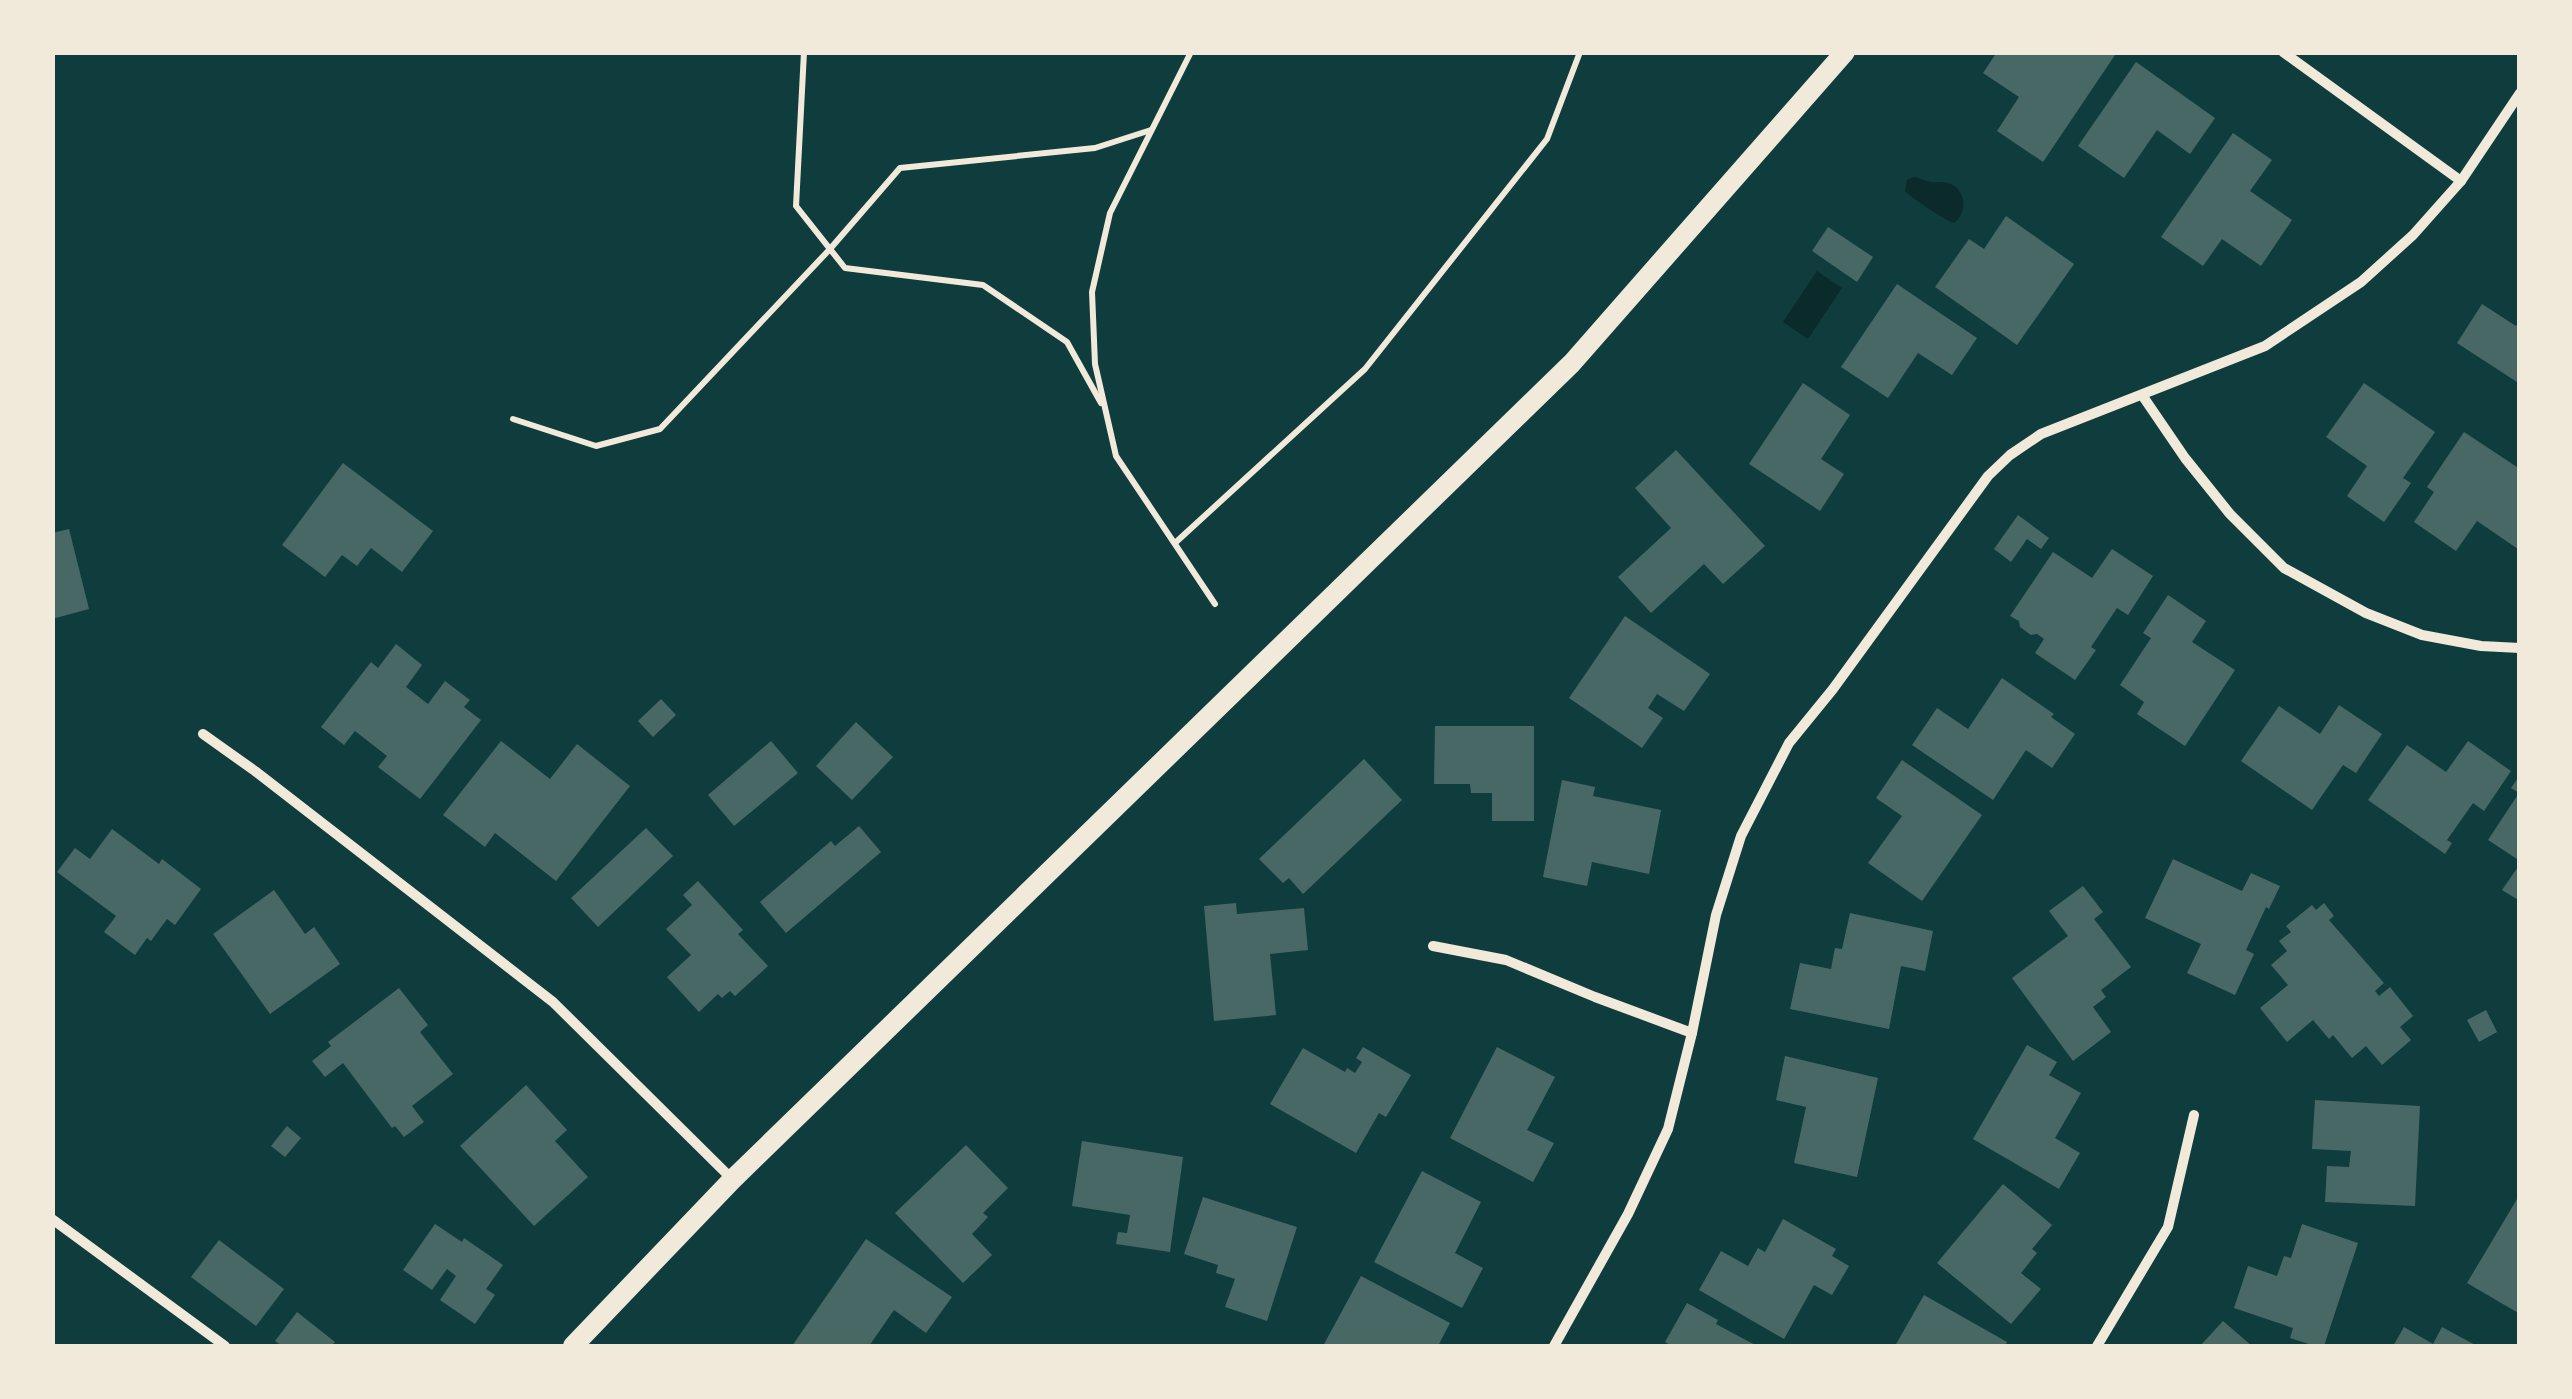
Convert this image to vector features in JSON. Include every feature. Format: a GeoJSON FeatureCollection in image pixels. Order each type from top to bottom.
{"type":"FeatureCollection","features":[{"type":"Feature","properties":{"kind":"main road"},"geometry":{"type":"LineString","coordinates":[[573,1346],[732,1180],[1572,363],[1845,52]]}},
{"type":"Feature","properties":{"kind":"street"},"geometry":{"type":"LineString","coordinates":[[2283,52],[2461,181]]}},
{"type":"Feature","properties":{"kind":"street"},"geometry":{"type":"LineString","coordinates":[[1554,1346],[1628,1214],[1668,1129],[1716,915],[1741,836],[1790,744],[1988,476],[2041,434],[2264,346],[2361,282],[2413,235],[2461,181],[2520,93]]}},
{"type":"Feature","properties":{"kind":"street"},"geometry":{"type":"LineString","coordinates":[[2142,395],[2230,514],[2284,568],[2366,613],[2422,635],[2482,646],[2520,648]]}},
{"type":"Feature","properties":{"kind":"street"},"geometry":{"type":"LineString","coordinates":[[203,734],[553,1002],[732,1180]]}},
{"type":"Feature","properties":{"kind":"street"},"geometry":{"type":"LineString","coordinates":[[1433,946],[1506,960],[1692,1033]]}},
{"type":"Feature","properties":{"kind":"street"},"geometry":{"type":"LineString","coordinates":[[2097,1346],[2168,1227],[2194,1114]]}},
{"type":"Feature","properties":{"kind":"street"},"geometry":{"type":"LineString","coordinates":[[52,1219],[226,1346]]}},
{"type":"Feature","properties":{"kind":"path"},"geometry":{"type":"LineString","coordinates":[[804,52],[796,206],[830,249],[846,268],[983,285],[1067,342],[1106,412]]}},
{"type":"Feature","properties":{"kind":"path"},"geometry":{"type":"LineString","coordinates":[[1191,52],[1110,213],[1092,292],[1095,364],[1116,456],[1215,604]]}},
{"type":"Feature","properties":{"kind":"path"},"geometry":{"type":"LineString","coordinates":[[1175,543],[1365,369],[1547,139],[1580,52]]}},
{"type":"Feature","properties":{"kind":"path"},"geometry":{"type":"LineString","coordinates":[[513,418],[596,446],[660,428],[830,249],[900,168],[1095,148],[1151,130]]}},
{"type":"Feature","properties":{"kind":"water"},"geometry":{"type":"Polygon","coordinates":[[[1914,177],[1946,182],[1959,190],[1963,208],[1959,219],[1954,223],[1908,194],[1907,180],[1914,177]]]}},
{"type":"Feature","properties":{"kind":"water"},"geometry":{"type":"Polygon","coordinates":[[[1817,271],[1842,288],[1808,339],[1783,322],[1817,271]]]}},
{"type":"Feature","properties":{"kind":"building"},"geometry":{"type":"Polygon","coordinates":[[[1997,52],[2117,52],[2043,162],[1997,131],[2019,97],[1983,73],[1997,52]]]}},
{"type":"Feature","properties":{"kind":"building"},"geometry":{"type":"Polygon","coordinates":[[[2136,62],[2215,118],[2190,154],[2157,130],[2124,178],[2078,146],[2136,62]]]}},
{"type":"Feature","properties":{"kind":"building"},"geometry":{"type":"Polygon","coordinates":[[[2233,133],[2272,160],[2250,191],[2292,220],[2261,266],[2222,239],[2203,266],[2161,237],[2233,133]]]}},
{"type":"Feature","properties":{"kind":"building"},"geometry":{"type":"Polygon","coordinates":[[[2006,216],[2074,264],[2017,345],[1935,287],[1969,239],[1984,249],[2006,216]]]}},
{"type":"Feature","properties":{"kind":"building"},"geometry":{"type":"Polygon","coordinates":[[[1828,227],[1873,257],[1857,282],[1812,251],[1828,227]]]}},
{"type":"Feature","properties":{"kind":"building"},"geometry":{"type":"Polygon","coordinates":[[[1897,284],[1977,338],[1952,375],[1918,353],[1888,398],[1841,367],[1897,284]]]}},
{"type":"Feature","properties":{"kind":"building"},"geometry":{"type":"Polygon","coordinates":[[[2482,304],[2516,326],[2520,320],[2520,384],[2457,343],[2482,304]]]}},
{"type":"Feature","properties":{"kind":"building"},"geometry":{"type":"Polygon","coordinates":[[[1803,383],[1850,415],[1821,459],[1844,474],[1820,511],[1749,464],[1803,383]]]}},
{"type":"Feature","properties":{"kind":"building"},"geometry":{"type":"Polygon","coordinates":[[[2364,383],[2435,432],[2403,478],[2411,483],[2384,522],[2347,496],[2367,466],[2326,437],[2364,383]]]}},
{"type":"Feature","properties":{"kind":"building"},"geometry":{"type":"Polygon","coordinates":[[[2464,432],[2520,469],[2518,549],[2477,521],[2456,551],[2414,522],[2434,492],[2427,487],[2464,432]]]}},
{"type":"Feature","properties":{"kind":"building"},"geometry":{"type":"Polygon","coordinates":[[[1676,450],[1765,546],[1723,584],[1704,564],[1651,613],[1618,577],[1671,528],[1635,488],[1676,450]]]}},
{"type":"Feature","properties":{"kind":"building"},"geometry":{"type":"Polygon","coordinates":[[[343,463],[433,531],[402,572],[371,548],[357,566],[342,555],[325,577],[282,545],[343,463]]]}},
{"type":"Feature","properties":{"kind":"building"},"geometry":{"type":"Polygon","coordinates":[[[2018,515],[2049,538],[2041,549],[2027,539],[2011,562],[1994,549],[2018,515]]]}},
{"type":"Feature","properties":{"kind":"building"},"geometry":{"type":"Polygon","coordinates":[[[69,529],[89,609],[52,619],[52,533],[69,529]]]}},
{"type":"Feature","properties":{"kind":"building"},"geometry":{"type":"Polygon","coordinates":[[[2112,549],[2153,576],[2128,615],[2117,608],[2091,647],[2096,650],[2075,680],[2035,653],[2044,639],[2031,635],[2010,616],[2053,552],[2092,578],[2112,549]]]}},
{"type":"Feature","properties":{"kind":"building"},"geometry":{"type":"Polygon","coordinates":[[[2168,595],[2206,621],[2192,642],[2235,670],[2185,746],[2137,714],[2144,702],[2120,685],[2151,638],[2143,633],[2168,595]]]}},
{"type":"Feature","properties":{"kind":"building"},"geometry":{"type":"Polygon","coordinates":[[[1625,616],[1710,674],[1684,711],[1657,694],[1648,708],[1663,718],[1642,748],[1569,698],[1625,616]]]}},
{"type":"Feature","properties":{"kind":"building"},"geometry":{"type":"Polygon","coordinates":[[[396,644],[422,665],[406,687],[428,704],[445,681],[470,700],[464,707],[481,720],[420,799],[378,767],[387,756],[355,731],[344,745],[321,727],[371,662],[378,668],[396,644]]]}},
{"type":"Feature","properties":{"kind":"building"},"geometry":{"type":"Polygon","coordinates":[[[2002,678],[2054,714],[2051,717],[2075,734],[2052,768],[2026,750],[1993,800],[1912,745],[1937,708],[1968,729],[2002,678]]]}},
{"type":"Feature","properties":{"kind":"building"},"geometry":{"type":"Polygon","coordinates":[[[661,699],[676,715],[653,737],[638,721],[661,699]]]}},
{"type":"Feature","properties":{"kind":"building"},"geometry":{"type":"Polygon","coordinates":[[[2339,705],[2382,734],[2356,773],[2343,765],[2312,810],[2241,761],[2279,706],[2320,734],[2339,705]]]}},
{"type":"Feature","properties":{"kind":"building"},"geometry":{"type":"Polygon","coordinates":[[[856,722],[893,757],[852,800],[816,766],[856,722]]]}},
{"type":"Feature","properties":{"kind":"building"},"geometry":{"type":"Polygon","coordinates":[[[1435,726],[1534,726],[1534,821],[1492,821],[1492,793],[1471,793],[1470,784],[1434,784],[1435,726]]]}},
{"type":"Feature","properties":{"kind":"building"},"geometry":{"type":"Polygon","coordinates":[[[501,741],[550,779],[577,744],[630,786],[556,881],[495,833],[485,847],[443,815],[501,741]]]}},
{"type":"Feature","properties":{"kind":"building"},"geometry":{"type":"Polygon","coordinates":[[[771,741],[798,773],[734,826],[708,795],[771,741]]]}},
{"type":"Feature","properties":{"kind":"building"},"geometry":{"type":"Polygon","coordinates":[[[2468,741],[2511,771],[2484,811],[2473,803],[2447,840],[2452,843],[2445,854],[2368,800],[2407,745],[2446,772],[2468,741]]]}},
{"type":"Feature","properties":{"kind":"building"},"geometry":{"type":"Polygon","coordinates":[[[1364,759],[1402,800],[1303,894],[1289,878],[1283,883],[1259,859],[1364,759]]]}},
{"type":"Feature","properties":{"kind":"building"},"geometry":{"type":"Polygon","coordinates":[[[1902,760],[1982,815],[1922,901],[1868,863],[1902,816],[1876,798],[1902,760]]]}},
{"type":"Feature","properties":{"kind":"building"},"geometry":{"type":"Polygon","coordinates":[[[2520,775],[2520,861],[2488,840],[2519,793],[2511,788],[2520,775]]]}},
{"type":"Feature","properties":{"kind":"building"},"geometry":{"type":"Polygon","coordinates":[[[1562,780],[1595,787],[1593,796],[1661,810],[1649,874],[1592,862],[1587,886],[1543,877],[1562,780]]]}},
{"type":"Feature","properties":{"kind":"building"},"geometry":{"type":"Polygon","coordinates":[[[859,826],[881,852],[786,933],[760,902],[831,841],[835,846],[859,826]]]}},
{"type":"Feature","properties":{"kind":"building"},"geometry":{"type":"Polygon","coordinates":[[[646,828],[673,856],[598,927],[571,898],[646,828]]]}},
{"type":"Feature","properties":{"kind":"building"},"geometry":{"type":"Polygon","coordinates":[[[112,829],[159,864],[162,859],[201,889],[175,925],[167,919],[135,955],[104,932],[116,916],[57,872],[75,848],[90,859],[112,829]]]}},
{"type":"Feature","properties":{"kind":"building"},"geometry":{"type":"Polygon","coordinates":[[[2173,859],[2242,891],[2251,873],[2280,886],[2246,950],[2254,954],[2235,995],[2187,973],[2201,944],[2145,918],[2173,859]]]}},
{"type":"Feature","properties":{"kind":"building"},"geometry":{"type":"Polygon","coordinates":[[[2520,864],[2520,901],[2502,890],[2520,864]]]}},
{"type":"Feature","properties":{"kind":"building"},"geometry":{"type":"Polygon","coordinates":[[[698,881],[743,930],[738,934],[768,966],[735,996],[730,991],[722,998],[718,994],[699,1012],[667,977],[691,955],[666,929],[692,905],[683,895],[698,881]]]}},
{"type":"Feature","properties":{"kind":"building"},"geometry":{"type":"Polygon","coordinates":[[[2083,886],[2103,912],[2094,919],[2131,967],[2101,990],[2106,997],[2093,1007],[2111,1032],[2073,1061],[2012,978],[2068,936],[2049,911],[2083,886]]]}},
{"type":"Feature","properties":{"kind":"building"},"geometry":{"type":"Polygon","coordinates":[[[274,890],[305,934],[314,927],[340,964],[270,1014],[213,934],[274,890]]]}},
{"type":"Feature","properties":{"kind":"building"},"geometry":{"type":"Polygon","coordinates":[[[1236,903],[1237,914],[1304,908],[1308,950],[1270,954],[1276,1015],[1214,1021],[1204,906],[1236,903]]]}},
{"type":"Feature","properties":{"kind":"building"},"geometry":{"type":"Polygon","coordinates":[[[2324,903],[2334,916],[2329,920],[2384,983],[2375,991],[2379,996],[2390,987],[2413,1016],[2400,1027],[2411,1040],[2382,1065],[2366,1046],[2352,1058],[2333,1035],[2329,1039],[2313,1020],[2287,1042],[2260,1008],[2288,985],[2271,965],[2287,951],[2279,941],[2291,932],[2286,926],[2312,905],[2316,910],[2324,903]]]}},
{"type":"Feature","properties":{"kind":"building"},"geometry":{"type":"Polygon","coordinates":[[[1850,913],[1933,931],[1925,971],[1901,966],[1889,1029],[1790,1009],[1800,963],[1831,969],[1835,948],[1842,949],[1850,913]]]}},
{"type":"Feature","properties":{"kind":"building"},"geometry":{"type":"Polygon","coordinates":[[[399,988],[428,1025],[420,1032],[453,1074],[412,1106],[424,1122],[404,1137],[395,1126],[392,1128],[343,1063],[325,1077],[312,1061],[331,1046],[328,1042],[399,988]]]}},
{"type":"Feature","properties":{"kind":"building"},"geometry":{"type":"Polygon","coordinates":[[[2486,1010],[2497,1032],[2479,1042],[2467,1020],[2486,1010]]]}},
{"type":"Feature","properties":{"kind":"building"},"geometry":{"type":"Polygon","coordinates":[[[2027,1045],[2057,1062],[2049,1075],[2081,1093],[2055,1138],[2080,1153],[2059,1189],[1973,1139],[2027,1045]]]}},
{"type":"Feature","properties":{"kind":"building"},"geometry":{"type":"Polygon","coordinates":[[[1363,1047],[1411,1075],[1386,1117],[1379,1113],[1356,1153],[1270,1104],[1303,1048],[1345,1072],[1347,1068],[1355,1073],[1362,1062],[1356,1058],[1363,1047]]]}},
{"type":"Feature","properties":{"kind":"building"},"geometry":{"type":"Polygon","coordinates":[[[1497,1047],[1555,1077],[1527,1130],[1554,1143],[1533,1182],[1450,1138],[1497,1047]]]}},
{"type":"Feature","properties":{"kind":"building"},"geometry":{"type":"Polygon","coordinates":[[[1785,1056],[1878,1078],[1857,1177],[1794,1163],[1806,1107],[1776,1100],[1785,1056]]]}},
{"type":"Feature","properties":{"kind":"building"},"geometry":{"type":"Polygon","coordinates":[[[526,1085],[567,1130],[555,1141],[588,1177],[534,1226],[460,1146],[526,1085]]]}},
{"type":"Feature","properties":{"kind":"building"},"geometry":{"type":"Polygon","coordinates":[[[2315,1100],[2420,1106],[2415,1206],[2325,1202],[2327,1166],[2349,1167],[2351,1151],[2312,1149],[2315,1100]]]}},
{"type":"Feature","properties":{"kind":"building"},"geometry":{"type":"Polygon","coordinates":[[[287,1126],[301,1138],[285,1157],[271,1146],[287,1126]]]}},
{"type":"Feature","properties":{"kind":"building"},"geometry":{"type":"Polygon","coordinates":[[[1082,1141],[1183,1157],[1170,1252],[1116,1244],[1118,1232],[1127,1233],[1130,1215],[1072,1206],[1082,1141]]]}},
{"type":"Feature","properties":{"kind":"building"},"geometry":{"type":"Polygon","coordinates":[[[966,1145],[1008,1188],[983,1213],[988,1217],[972,1234],[992,1255],[963,1283],[895,1213],[966,1145]]]}},
{"type":"Feature","properties":{"kind":"building"},"geometry":{"type":"Polygon","coordinates":[[[1422,1171],[1481,1202],[1455,1253],[1483,1268],[1462,1308],[1374,1262],[1422,1171]]]}},
{"type":"Feature","properties":{"kind":"building"},"geometry":{"type":"Polygon","coordinates":[[[2003,1184],[2052,1225],[2032,1249],[2037,1253],[2021,1273],[2041,1289],[2011,1324],[1937,1263],[2003,1184]]]}},
{"type":"Feature","properties":{"kind":"building"},"geometry":{"type":"Polygon","coordinates":[[[2520,1194],[2520,1314],[2467,1283],[2520,1194]]]}},
{"type":"Feature","properties":{"kind":"building"},"geometry":{"type":"Polygon","coordinates":[[[1203,1197],[1297,1227],[1267,1321],[1225,1307],[1235,1279],[1216,1273],[1218,1265],[1184,1254],[1203,1197]]]}},
{"type":"Feature","properties":{"kind":"building"},"geometry":{"type":"Polygon","coordinates":[[[1783,1219],[1836,1249],[1832,1256],[1849,1266],[1832,1295],[1814,1285],[1784,1339],[1699,1290],[1721,1251],[1748,1266],[1758,1248],[1765,1252],[1783,1219]]]}},
{"type":"Feature","properties":{"kind":"building"},"geometry":{"type":"Polygon","coordinates":[[[435,1224],[503,1265],[486,1289],[495,1295],[475,1324],[440,1300],[456,1276],[447,1269],[432,1290],[403,1270],[435,1224]]]}},
{"type":"Feature","properties":{"kind":"building"},"geometry":{"type":"Polygon","coordinates":[[[2302,1224],[2358,1243],[2324,1346],[2290,1338],[2293,1328],[2234,1308],[2248,1266],[2277,1276],[2284,1256],[2291,1258],[2302,1224]]]}},
{"type":"Feature","properties":{"kind":"building"},"geometry":{"type":"Polygon","coordinates":[[[866,1239],[952,1297],[926,1333],[894,1310],[869,1346],[792,1346],[866,1239]]]}},
{"type":"Feature","properties":{"kind":"building"},"geometry":{"type":"Polygon","coordinates":[[[219,1240],[284,1289],[256,1326],[191,1277],[219,1240]]]}},
{"type":"Feature","properties":{"kind":"building"},"geometry":{"type":"Polygon","coordinates":[[[1361,1276],[1450,1323],[1438,1346],[1323,1346],[1361,1276]]]}},
{"type":"Feature","properties":{"kind":"building"},"geometry":{"type":"Polygon","coordinates":[[[1924,1295],[2007,1342],[2005,1346],[1895,1346],[1924,1295]]]}},
{"type":"Feature","properties":{"kind":"building"},"geometry":{"type":"Polygon","coordinates":[[[1687,1303],[1757,1346],[1672,1346],[1665,1342],[1687,1303]]]}},
{"type":"Feature","properties":{"kind":"building"},"geometry":{"type":"Polygon","coordinates":[[[297,1312],[335,1342],[331,1346],[282,1346],[275,1341],[297,1312]]]}},
{"type":"Feature","properties":{"kind":"building"},"geometry":{"type":"Polygon","coordinates":[[[2223,1321],[2252,1346],[2200,1346],[2223,1321]]]}},
{"type":"Feature","properties":{"kind":"building"},"geometry":{"type":"Polygon","coordinates":[[[2404,1327],[2433,1344],[2442,1327],[2477,1346],[2393,1346],[2404,1327]]]}}]}
